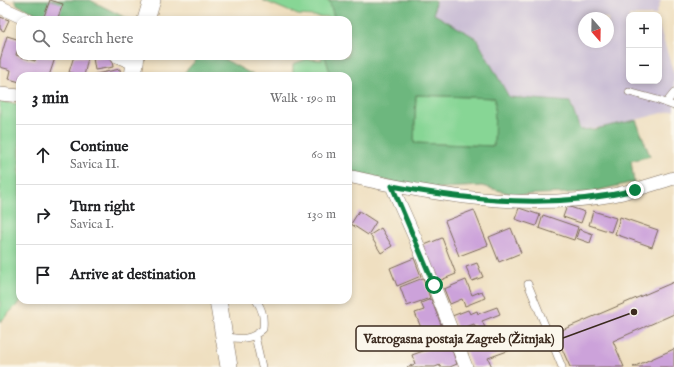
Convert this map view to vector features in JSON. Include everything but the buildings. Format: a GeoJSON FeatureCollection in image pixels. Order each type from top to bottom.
{"type":"FeatureCollection","features":[{"type":"Feature","properties":{"kind":"street"},"geometry":{"type":"LineString","coordinates":[[0,7],[19,16]]}},
{"type":"Feature","properties":{"kind":"street"},"geometry":{"type":"LineString","coordinates":[[125,60],[134,65]]}},
{"type":"Feature","properties":{"kind":"street"},"geometry":{"type":"LineString","coordinates":[[0,94],[16,96]]}},
{"type":"Feature","properties":{"kind":"street"},"geometry":{"type":"LineString","coordinates":[[352,177],[437,194],[515,202],[591,198],[613,195],[674,178]]}},
{"type":"Feature","properties":{"kind":"street"},"geometry":{"type":"LineString","coordinates":[[392,186],[415,238],[466,367]]}},
{"type":"Feature","properties":{"kind":"street"},"geometry":{"type":"LineString","coordinates":[[219,304],[229,367]]}},
{"type":"Feature","properties":{"kind":"lane"},"geometry":{"type":"LineString","coordinates":[[629,92],[674,106]]}},
{"type":"Feature","properties":{"kind":"lane"},"geometry":{"type":"LineString","coordinates":[[666,103],[674,94]]}},
{"type":"Feature","properties":{"kind":"lane"},"geometry":{"type":"LineString","coordinates":[[528,284],[562,367]]}},
{"type":"Feature","properties":{"kind":"lane"},"geometry":{"type":"LineString","coordinates":[[224,336],[239,339],[255,336],[264,329],[264,317],[258,304]]}},
{"type":"Feature","properties":{"kind":"lane"},"geometry":{"type":"LineString","coordinates":[[255,336],[262,367]]}},
{"type":"Feature","properties":{"kind":"shaded area"},"geometry":{"type":"Polygon","coordinates":[[[435,0],[661,0],[657,12],[626,12],[626,84],[662,84],[662,36],[674,74],[674,110],[616,125],[580,130],[570,102],[509,97],[476,38],[433,14],[435,0]]]}},
{"type":"Feature","properties":{"kind":"green space"},"geometry":{"type":"Polygon","coordinates":[[[14,0],[90,0],[122,16],[41,16],[18,5],[14,0]]]}},
{"type":"Feature","properties":{"kind":"green space"},"geometry":{"type":"Polygon","coordinates":[[[262,0],[329,0],[334,16],[298,15],[262,0]]]}},
{"type":"Feature","properties":{"kind":"green space"},"geometry":{"type":"Polygon","coordinates":[[[329,0],[435,0],[434,14],[476,38],[509,97],[570,102],[580,130],[595,129],[636,120],[650,156],[631,161],[634,182],[591,192],[516,195],[482,186],[424,189],[352,173],[352,72],[330,72],[326,60],[352,60],[352,16],[334,16],[329,0]],[[416,95],[414,143],[494,146],[495,98],[416,95]]]}},
{"type":"Feature","properties":{"kind":"green space"},"geometry":{"type":"Polygon","coordinates":[[[196,60],[226,60],[248,72],[185,72],[196,60]]]}},
{"type":"Feature","properties":{"kind":"green space"},"geometry":{"type":"Polygon","coordinates":[[[304,60],[326,60],[330,72],[293,72],[293,64],[304,60]]]}},
{"type":"Feature","properties":{"kind":"green space"},"geometry":{"type":"Polygon","coordinates":[[[416,95],[496,98],[494,146],[414,143],[416,95]]]}},
{"type":"Feature","properties":{"kind":"green space"},"geometry":{"type":"Polygon","coordinates":[[[0,102],[16,104],[16,304],[18,304],[0,322],[0,102]]]}},
{"type":"Feature","properties":{"kind":"place","name":"Vatrogasna postaja Zagreb (Žitnjak)"},"geometry":{"type":"Point","coordinates":[634,312]}},
{"type":"Feature","properties":{"kind":"route"},"geometry":{"type":"LineString","coordinates":[[434,285],[392,186],[437,194],[515,202],[591,198],[635,190]]}}]}
